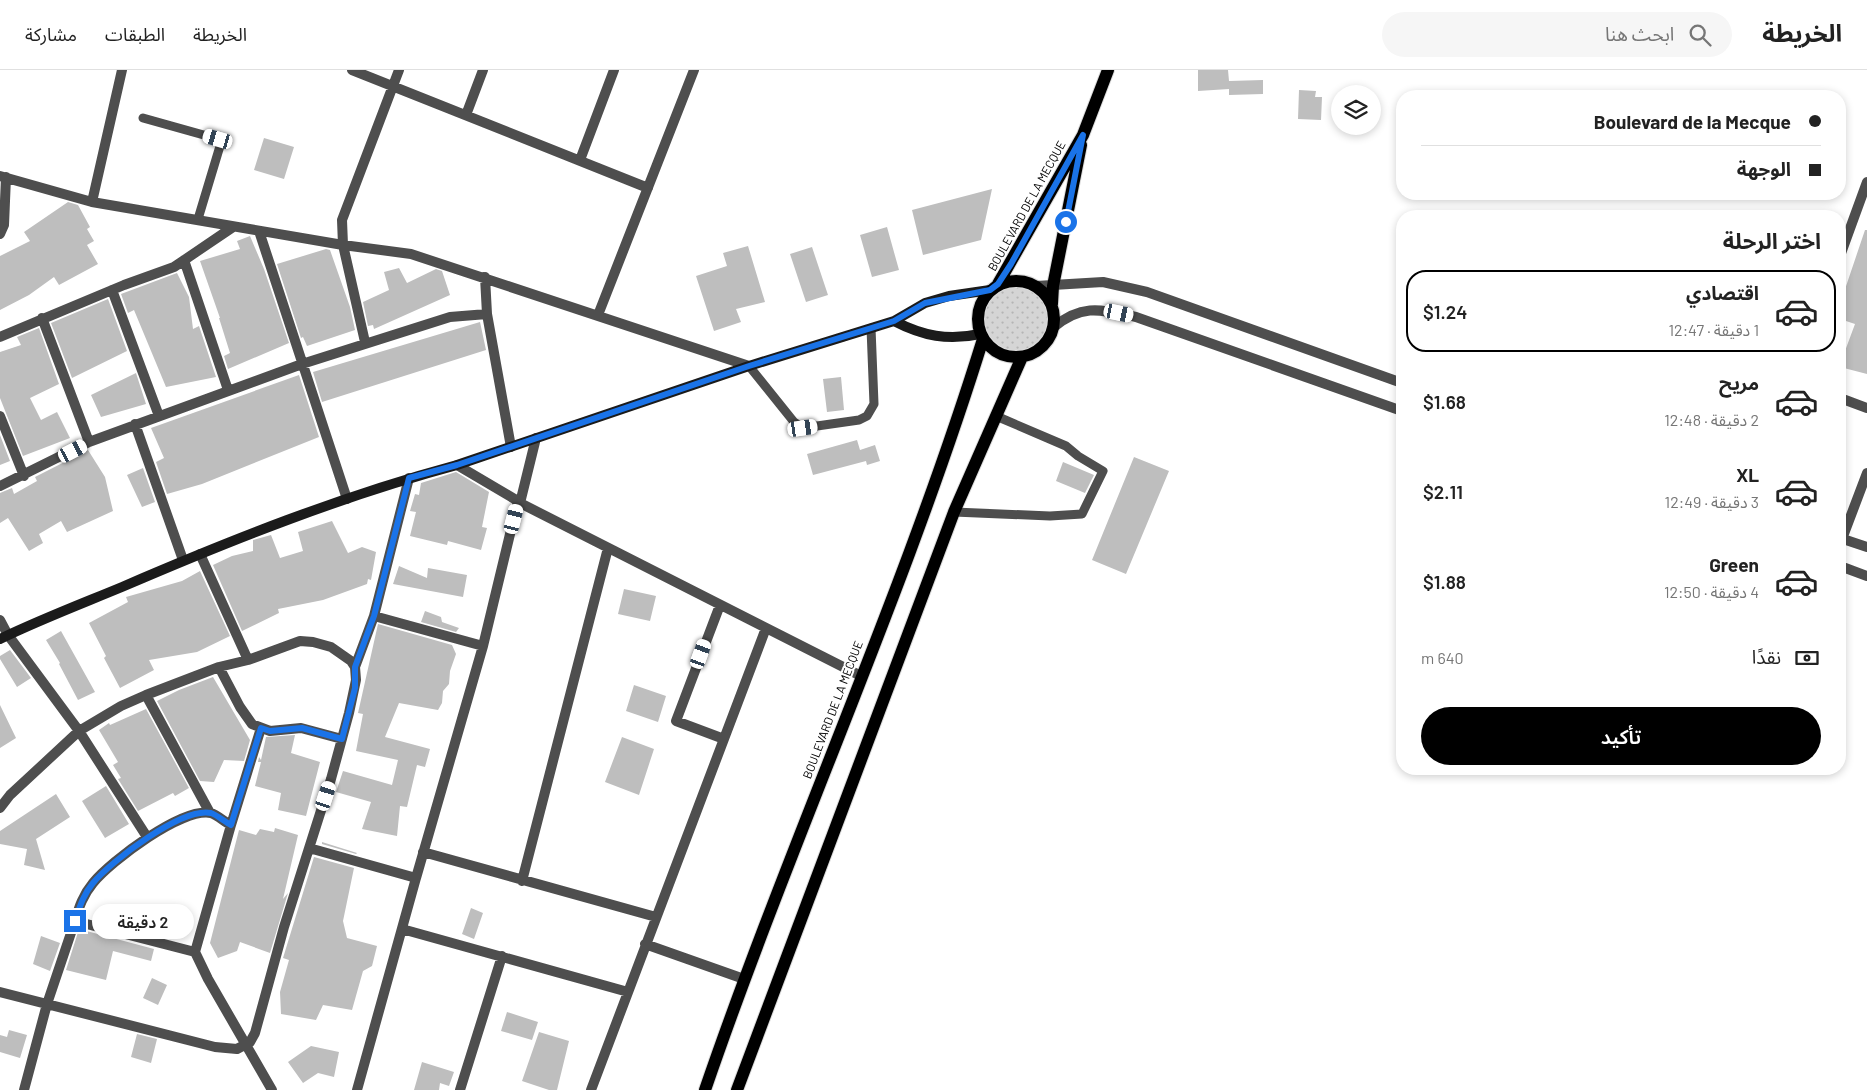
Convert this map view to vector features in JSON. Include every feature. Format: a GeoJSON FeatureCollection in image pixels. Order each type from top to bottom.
{"type":"FeatureCollection","features":[{"type":"Feature","properties":{"kind":"main road"},"geometry":{"type":"LineString","coordinates":[[1083,135],[1108,70]]}},
{"type":"Feature","properties":{"kind":"main road","name":"BOULEVARD DE LA MECQUE"},"geometry":{"type":"LineString","coordinates":[[1054,327],[1053,286],[1083,135]]}},
{"type":"Feature","properties":{"kind":"main road","name":"BOULEVARD DE LA MECQUE"},"geometry":{"type":"LineString","coordinates":[[705,1090],[744,978],[902,572],[962,408],[982,336],[977,322],[978,310],[982,299],[994,287],[1083,135]]}},
{"type":"Feature","properties":{"kind":"main road","name":"BOULEVARD DE LA MECQUE"},"geometry":{"type":"LineString","coordinates":[[994,287],[1012,280],[1024,281],[1036,286]]}},
{"type":"Feature","properties":{"kind":"main road"},"geometry":{"type":"LineString","coordinates":[[1036,286],[1045,293],[1052,304]]}},
{"type":"Feature","properties":{"kind":"main road"},"geometry":{"type":"LineString","coordinates":[[4,638],[183,560],[308,512],[409,478],[457,465],[749,366],[894,321],[925,303],[994,287]]}},
{"type":"Feature","properties":{"kind":"main road"},"geometry":{"type":"LineString","coordinates":[[894,321],[920,333],[948,339],[982,336],[1000,354],[1022,357],[1033,353],[1043,346],[1054,327]]}},
{"type":"Feature","properties":{"kind":"main road"},"geometry":{"type":"LineString","coordinates":[[737,1090],[785,957],[954,512],[1022,357]]}},
{"type":"Feature","properties":{"kind":"street"},"geometry":{"type":"LineString","coordinates":[[92,202],[122,70]]}},
{"type":"Feature","properties":{"kind":"street"},"geometry":{"type":"LineString","coordinates":[[352,70],[648,188]]}},
{"type":"Feature","properties":{"kind":"street"},"geometry":{"type":"LineString","coordinates":[[365,342],[343,245],[342,220],[400,70]]}},
{"type":"Feature","properties":{"kind":"street"},"geometry":{"type":"LineString","coordinates":[[466,114],[483,70]]}},
{"type":"Feature","properties":{"kind":"street"},"geometry":{"type":"LineString","coordinates":[[580,160],[614,70]]}},
{"type":"Feature","properties":{"kind":"street"},"geometry":{"type":"LineString","coordinates":[[598,315],[694,70]]}},
{"type":"Feature","properties":{"kind":"street"},"geometry":{"type":"LineString","coordinates":[[0,234],[4,225],[3,177],[92,202],[343,245],[411,254],[749,366]]}},
{"type":"Feature","properties":{"kind":"street"},"geometry":{"type":"LineString","coordinates":[[1846,240],[1867,182]]}},
{"type":"Feature","properties":{"kind":"street"},"geometry":{"type":"LineString","coordinates":[[0,337],[42,318],[174,267],[233,227]]}},
{"type":"Feature","properties":{"kind":"street"},"geometry":{"type":"LineString","coordinates":[[259,231],[347,499]]}},
{"type":"Feature","properties":{"kind":"street"},"geometry":{"type":"LineString","coordinates":[[184,260],[228,390]]}},
{"type":"Feature","properties":{"kind":"street"},"geometry":{"type":"LineString","coordinates":[[484,277],[487,314],[510,447]]}},
{"type":"Feature","properties":{"kind":"street"},"geometry":{"type":"LineString","coordinates":[[1036,286],[1103,282],[1147,292],[1396,380]]}},
{"type":"Feature","properties":{"kind":"street"},"geometry":{"type":"LineString","coordinates":[[112,290],[159,416]]}},
{"type":"Feature","properties":{"kind":"street"},"geometry":{"type":"LineString","coordinates":[[1054,327],[1067,316],[1082,310],[1102,310],[1136,317],[1396,409]]}},
{"type":"Feature","properties":{"kind":"street"},"geometry":{"type":"LineString","coordinates":[[0,486],[24,476],[89,442],[228,390],[365,342],[450,317],[487,314]]}},
{"type":"Feature","properties":{"kind":"street"},"geometry":{"type":"LineString","coordinates":[[42,318],[89,442]]}},
{"type":"Feature","properties":{"kind":"street"},"geometry":{"type":"LineString","coordinates":[[1846,400],[1867,408]]}},
{"type":"Feature","properties":{"kind":"street"},"geometry":{"type":"LineString","coordinates":[[0,416],[24,476]]}},
{"type":"Feature","properties":{"kind":"street"},"geometry":{"type":"LineString","coordinates":[[135,424],[183,560]]}},
{"type":"Feature","properties":{"kind":"street"},"geometry":{"type":"LineString","coordinates":[[357,1090],[423,852],[484,646],[536,438]]}},
{"type":"Feature","properties":{"kind":"street"},"geometry":{"type":"LineString","coordinates":[[457,465],[519,502],[861,676]]}},
{"type":"Feature","properties":{"kind":"street"},"geometry":{"type":"LineString","coordinates":[[1846,526],[1867,473]]}},
{"type":"Feature","properties":{"kind":"street"},"geometry":{"type":"LineString","coordinates":[[0,992],[215,1048],[229,1050],[250,1042],[258,1021],[284,927],[342,739],[355,688],[355,667],[374,616],[409,478]]}},
{"type":"Feature","properties":{"kind":"street"},"geometry":{"type":"LineString","coordinates":[[1846,540],[1867,547]]}},
{"type":"Feature","properties":{"kind":"street"},"geometry":{"type":"LineString","coordinates":[[522,881],[608,548]]}},
{"type":"Feature","properties":{"kind":"street"},"geometry":{"type":"LineString","coordinates":[[200,554],[248,660]]}},
{"type":"Feature","properties":{"kind":"street"},"geometry":{"type":"LineString","coordinates":[[1846,568],[1867,576]]}},
{"type":"Feature","properties":{"kind":"street"},"geometry":{"type":"LineString","coordinates":[[720,605],[676,721],[724,739]]}},
{"type":"Feature","properties":{"kind":"street"},"geometry":{"type":"LineString","coordinates":[[374,616],[484,646]]}},
{"type":"Feature","properties":{"kind":"street"},"geometry":{"type":"LineString","coordinates":[[0,620],[4,638],[79,731],[147,837]]}},
{"type":"Feature","properties":{"kind":"street"},"geometry":{"type":"LineString","coordinates":[[591,1090],[766,628]]}},
{"type":"Feature","properties":{"kind":"street"},"geometry":{"type":"LineString","coordinates":[[0,808],[5,795],[79,731],[121,706],[146,695],[219,667],[248,660],[300,641],[313,642],[339,652],[355,667]]}},
{"type":"Feature","properties":{"kind":"street"},"geometry":{"type":"LineString","coordinates":[[219,667],[247,718],[261,728],[270,731],[302,728],[342,739]]}},
{"type":"Feature","properties":{"kind":"street"},"geometry":{"type":"LineString","coordinates":[[146,695],[210,813],[231,825]]}},
{"type":"Feature","properties":{"kind":"street"},"geometry":{"type":"LineString","coordinates":[[261,728],[195,952],[272,1090]]}},
{"type":"Feature","properties":{"kind":"street"},"geometry":{"type":"LineString","coordinates":[[24,1090],[47,1004],[81,900],[94,881],[147,837],[185,817],[210,813]]}},
{"type":"Feature","properties":{"kind":"street"},"geometry":{"type":"LineString","coordinates":[[309,848],[416,878]]}},
{"type":"Feature","properties":{"kind":"street"},"geometry":{"type":"LineString","coordinates":[[423,852],[656,917]]}},
{"type":"Feature","properties":{"kind":"street"},"geometry":{"type":"LineString","coordinates":[[75,921],[195,952]]}},
{"type":"Feature","properties":{"kind":"street"},"geometry":{"type":"LineString","coordinates":[[402,929],[628,992]]}},
{"type":"Feature","properties":{"kind":"street"},"geometry":{"type":"LineString","coordinates":[[646,944],[744,978]]}},
{"type":"Feature","properties":{"kind":"street"},"geometry":{"type":"LineString","coordinates":[[460,1090],[502,956]]}},
{"type":"Feature","properties":{"kind":"lane"},"geometry":{"type":"LineString","coordinates":[[143,118],[218,139],[220,146],[198,219]]}},
{"type":"Feature","properties":{"kind":"lane"},"geometry":{"type":"LineString","coordinates":[[749,366],[794,422],[803,428],[859,420],[867,416],[874,404],[871,328]]}},
{"type":"Feature","properties":{"kind":"lane"},"geometry":{"type":"LineString","coordinates":[[954,512],[1050,516],[1082,514],[1103,471],[1078,456],[1066,446],[996,416]]}},
{"type":"Feature","properties":{"kind":"shaded area"},"geometry":{"type":"Polygon","coordinates":[[[1017,285],[1030,287],[1045,300],[1048,305],[1050,318],[1048,331],[1035,346],[1030,349],[1017,351],[1004,349],[989,336],[986,331],[984,318],[986,305],[999,290],[1004,287],[1017,285]]]}},
{"type":"Feature","properties":{"kind":"building"},"geometry":{"type":"Polygon","coordinates":[[[1198,70],[1228,70],[1229,81],[1263,80],[1263,94],[1229,95],[1229,89],[1198,91],[1198,70]]]}},
{"type":"Feature","properties":{"kind":"building"},"geometry":{"type":"Polygon","coordinates":[[[1299,90],[1316,91],[1315,97],[1322,97],[1321,120],[1298,119],[1299,90]]]}},
{"type":"Feature","properties":{"kind":"building"},"geometry":{"type":"Polygon","coordinates":[[[264,138],[294,147],[284,179],[254,170],[264,138]]]}},
{"type":"Feature","properties":{"kind":"building"},"geometry":{"type":"Polygon","coordinates":[[[992,189],[981,240],[923,255],[912,210],[992,189]]]}},
{"type":"Feature","properties":{"kind":"building"},"geometry":{"type":"Polygon","coordinates":[[[68,202],[78,205],[90,227],[87,229],[94,241],[87,245],[98,264],[59,285],[54,277],[29,295],[0,310],[0,256],[30,241],[24,232],[68,202]]]}},
{"type":"Feature","properties":{"kind":"building"},"geometry":{"type":"Polygon","coordinates":[[[887,227],[899,270],[872,277],[860,235],[887,227]]]}},
{"type":"Feature","properties":{"kind":"building"},"geometry":{"type":"Polygon","coordinates":[[[1865,230],[1867,230],[1867,374],[1846,369],[1846,348],[1855,324],[1846,321],[1846,286],[1865,230]]]}},
{"type":"Feature","properties":{"kind":"building"},"geometry":{"type":"Polygon","coordinates":[[[250,236],[264,269],[289,343],[228,369],[224,356],[230,353],[200,261],[240,249],[237,241],[250,236]]]}},
{"type":"Feature","properties":{"kind":"building"},"geometry":{"type":"Polygon","coordinates":[[[748,246],[765,302],[736,309],[741,322],[714,331],[696,276],[727,266],[723,253],[748,246]]]}},
{"type":"Feature","properties":{"kind":"building"},"geometry":{"type":"Polygon","coordinates":[[[812,247],[828,295],[806,302],[790,254],[812,247]]]}},
{"type":"Feature","properties":{"kind":"building"},"geometry":{"type":"Polygon","coordinates":[[[326,249],[330,250],[350,307],[355,330],[307,346],[303,337],[301,338],[277,264],[326,249]]]}},
{"type":"Feature","properties":{"kind":"building"},"geometry":{"type":"Polygon","coordinates":[[[399,268],[407,283],[436,269],[442,271],[450,295],[374,329],[373,325],[368,326],[363,302],[389,290],[384,272],[399,268]]]}},
{"type":"Feature","properties":{"kind":"building"},"geometry":{"type":"Polygon","coordinates":[[[177,273],[189,297],[193,329],[199,326],[216,377],[166,387],[134,310],[128,313],[121,294],[177,273]]]}},
{"type":"Feature","properties":{"kind":"building"},"geometry":{"type":"Polygon","coordinates":[[[108,299],[127,351],[72,378],[51,323],[108,299]]]}},
{"type":"Feature","properties":{"kind":"building"},"geometry":{"type":"Polygon","coordinates":[[[480,322],[486,350],[322,402],[313,372],[480,322]]]}},
{"type":"Feature","properties":{"kind":"building"},"geometry":{"type":"Polygon","coordinates":[[[39,328],[59,384],[30,398],[41,420],[57,412],[70,438],[23,456],[0,398],[0,352],[21,345],[17,337],[39,328]]]}},
{"type":"Feature","properties":{"kind":"building"},"geometry":{"type":"Polygon","coordinates":[[[136,373],[146,404],[101,417],[91,395],[136,373]]]}},
{"type":"Feature","properties":{"kind":"building"},"geometry":{"type":"Polygon","coordinates":[[[299,375],[319,437],[202,484],[167,494],[156,462],[164,458],[151,428],[299,375]]]}},
{"type":"Feature","properties":{"kind":"building"},"geometry":{"type":"Polygon","coordinates":[[[841,377],[844,410],[827,412],[823,379],[841,377]]]}},
{"type":"Feature","properties":{"kind":"building"},"geometry":{"type":"Polygon","coordinates":[[[0,435],[10,461],[0,465],[0,435]]]}},
{"type":"Feature","properties":{"kind":"building"},"geometry":{"type":"Polygon","coordinates":[[[857,440],[860,450],[875,445],[880,461],[867,465],[866,461],[813,475],[807,454],[857,440]]]}},
{"type":"Feature","properties":{"kind":"building"},"geometry":{"type":"Polygon","coordinates":[[[88,450],[105,477],[113,511],[67,532],[61,521],[39,534],[43,543],[29,551],[8,518],[0,523],[0,493],[12,488],[14,494],[37,481],[35,477],[88,450]]]}},
{"type":"Feature","properties":{"kind":"building"},"geometry":{"type":"Polygon","coordinates":[[[1134,457],[1169,471],[1126,574],[1092,560],[1134,457]]]}},
{"type":"Feature","properties":{"kind":"building"},"geometry":{"type":"Polygon","coordinates":[[[1063,462],[1094,475],[1085,493],[1056,481],[1063,462]]]}},
{"type":"Feature","properties":{"kind":"building"},"geometry":{"type":"Polygon","coordinates":[[[143,468],[155,502],[142,507],[127,475],[143,468]]]}},
{"type":"Feature","properties":{"kind":"building"},"geometry":{"type":"Polygon","coordinates":[[[456,472],[489,492],[482,527],[487,528],[481,550],[448,541],[447,545],[410,536],[416,512],[410,511],[415,494],[419,495],[421,483],[456,472]]]}},
{"type":"Feature","properties":{"kind":"building"},"geometry":{"type":"Polygon","coordinates":[[[332,521],[348,553],[362,547],[376,552],[371,580],[368,579],[367,584],[323,600],[278,609],[279,613],[242,631],[213,565],[232,556],[253,551],[253,540],[271,535],[280,558],[303,551],[298,532],[332,521]]]}},
{"type":"Feature","properties":{"kind":"building"},"geometry":{"type":"Polygon","coordinates":[[[399,566],[427,578],[428,568],[467,575],[463,597],[393,584],[399,566]]]}},
{"type":"Feature","properties":{"kind":"building"},"geometry":{"type":"Polygon","coordinates":[[[200,571],[230,636],[197,652],[149,660],[154,670],[120,688],[104,658],[106,656],[89,623],[128,602],[126,597],[182,581],[200,571]]]}},
{"type":"Feature","properties":{"kind":"building"},"geometry":{"type":"Polygon","coordinates":[[[624,589],[656,596],[650,621],[618,614],[624,589]]]}},
{"type":"Feature","properties":{"kind":"building"},"geometry":{"type":"Polygon","coordinates":[[[425,611],[441,617],[442,622],[459,628],[456,632],[421,622],[425,611]]]}},
{"type":"Feature","properties":{"kind":"building"},"geometry":{"type":"Polygon","coordinates":[[[378,624],[452,645],[456,654],[450,671],[449,684],[443,691],[442,703],[438,710],[399,703],[385,737],[430,749],[425,767],[417,765],[407,807],[400,806],[397,836],[362,829],[371,802],[336,792],[343,771],[392,785],[398,760],[356,751],[363,714],[358,713],[378,624]]]}},
{"type":"Feature","properties":{"kind":"building"},"geometry":{"type":"Polygon","coordinates":[[[61,631],[95,692],[78,700],[60,663],[46,640],[61,631]]]}},
{"type":"Feature","properties":{"kind":"building"},"geometry":{"type":"Polygon","coordinates":[[[10,650],[31,678],[17,687],[0,659],[0,656],[10,650]]]}},
{"type":"Feature","properties":{"kind":"building"},"geometry":{"type":"Polygon","coordinates":[[[213,677],[250,740],[244,761],[224,760],[214,782],[200,781],[157,701],[213,677]]]}},
{"type":"Feature","properties":{"kind":"building"},"geometry":{"type":"Polygon","coordinates":[[[634,685],[666,696],[658,722],[626,711],[634,685]]]}},
{"type":"Feature","properties":{"kind":"building"},"geometry":{"type":"Polygon","coordinates":[[[0,705],[16,738],[0,748],[0,705]]]}},
{"type":"Feature","properties":{"kind":"building"},"geometry":{"type":"Polygon","coordinates":[[[146,709],[189,788],[175,796],[173,793],[138,811],[118,779],[121,778],[113,765],[118,762],[99,730],[109,723],[110,725],[146,709]]]}},
{"type":"Feature","properties":{"kind":"building"},"geometry":{"type":"Polygon","coordinates":[[[295,735],[291,753],[320,762],[306,816],[278,810],[281,793],[255,786],[261,762],[258,762],[259,757],[261,760],[266,737],[295,735]]]}},
{"type":"Feature","properties":{"kind":"building"},"geometry":{"type":"Polygon","coordinates":[[[622,737],[654,749],[639,795],[605,782],[622,737]]]}},
{"type":"Feature","properties":{"kind":"building"},"geometry":{"type":"Polygon","coordinates":[[[106,786],[129,824],[105,838],[82,801],[106,786]]]}},
{"type":"Feature","properties":{"kind":"building"},"geometry":{"type":"Polygon","coordinates":[[[56,794],[70,817],[36,839],[45,870],[24,865],[27,849],[0,844],[0,831],[56,794]]]}},
{"type":"Feature","properties":{"kind":"building"},"geometry":{"type":"Polygon","coordinates":[[[275,828],[298,835],[283,899],[288,893],[270,953],[240,942],[237,951],[218,958],[210,943],[239,830],[256,835],[260,829],[274,832],[275,828]]]}},
{"type":"Feature","properties":{"kind":"building"},"geometry":{"type":"Polygon","coordinates":[[[322,842],[357,853],[322,844],[322,842]]]}},
{"type":"Feature","properties":{"kind":"building"},"geometry":{"type":"Polygon","coordinates":[[[314,857],[354,868],[343,921],[347,938],[377,946],[372,966],[363,971],[352,1010],[323,1005],[316,1020],[281,1014],[280,992],[289,960],[283,958],[314,857]]]}},
{"type":"Feature","properties":{"kind":"building"},"geometry":{"type":"Polygon","coordinates":[[[471,908],[483,913],[474,939],[462,934],[471,908]]]}},
{"type":"Feature","properties":{"kind":"building"},"geometry":{"type":"Polygon","coordinates":[[[79,929],[154,949],[151,961],[113,951],[106,980],[66,970],[79,929]]]}},
{"type":"Feature","properties":{"kind":"building"},"geometry":{"type":"Polygon","coordinates":[[[41,936],[60,943],[50,971],[33,964],[41,936]]]}},
{"type":"Feature","properties":{"kind":"building"},"geometry":{"type":"Polygon","coordinates":[[[152,978],[167,985],[158,1005],[143,998],[152,978]]]}},
{"type":"Feature","properties":{"kind":"building"},"geometry":{"type":"Polygon","coordinates":[[[507,1012],[538,1022],[532,1040],[501,1031],[507,1012]]]}},
{"type":"Feature","properties":{"kind":"building"},"geometry":{"type":"Polygon","coordinates":[[[9,1030],[27,1035],[20,1058],[0,1052],[0,1035],[7,1037],[9,1030]]]}},
{"type":"Feature","properties":{"kind":"building"},"geometry":{"type":"Polygon","coordinates":[[[539,1032],[569,1041],[557,1090],[549,1090],[522,1081],[539,1032]]]}},
{"type":"Feature","properties":{"kind":"building"},"geometry":{"type":"Polygon","coordinates":[[[137,1034],[157,1039],[151,1063],[131,1057],[137,1034]]]}},
{"type":"Feature","properties":{"kind":"building"},"geometry":{"type":"Polygon","coordinates":[[[311,1046],[339,1052],[334,1077],[318,1073],[303,1083],[288,1062],[311,1046]]]}},
{"type":"Feature","properties":{"kind":"building"},"geometry":{"type":"Polygon","coordinates":[[[422,1062],[454,1072],[449,1086],[440,1083],[439,1090],[414,1090],[422,1062]]]}},
{"type":"Feature","properties":{"kind":"route"},"geometry":{"type":"LineString","coordinates":[[75,921],[81,900],[94,881],[147,837],[190,815],[210,813],[231,825],[261,728],[270,731],[302,728],[342,739],[355,688],[355,667],[374,616],[409,478],[457,465],[749,366],[894,321],[925,303],[964,293],[990,290],[998,284],[1011,264],[1083,135],[1066,222]]}}]}
